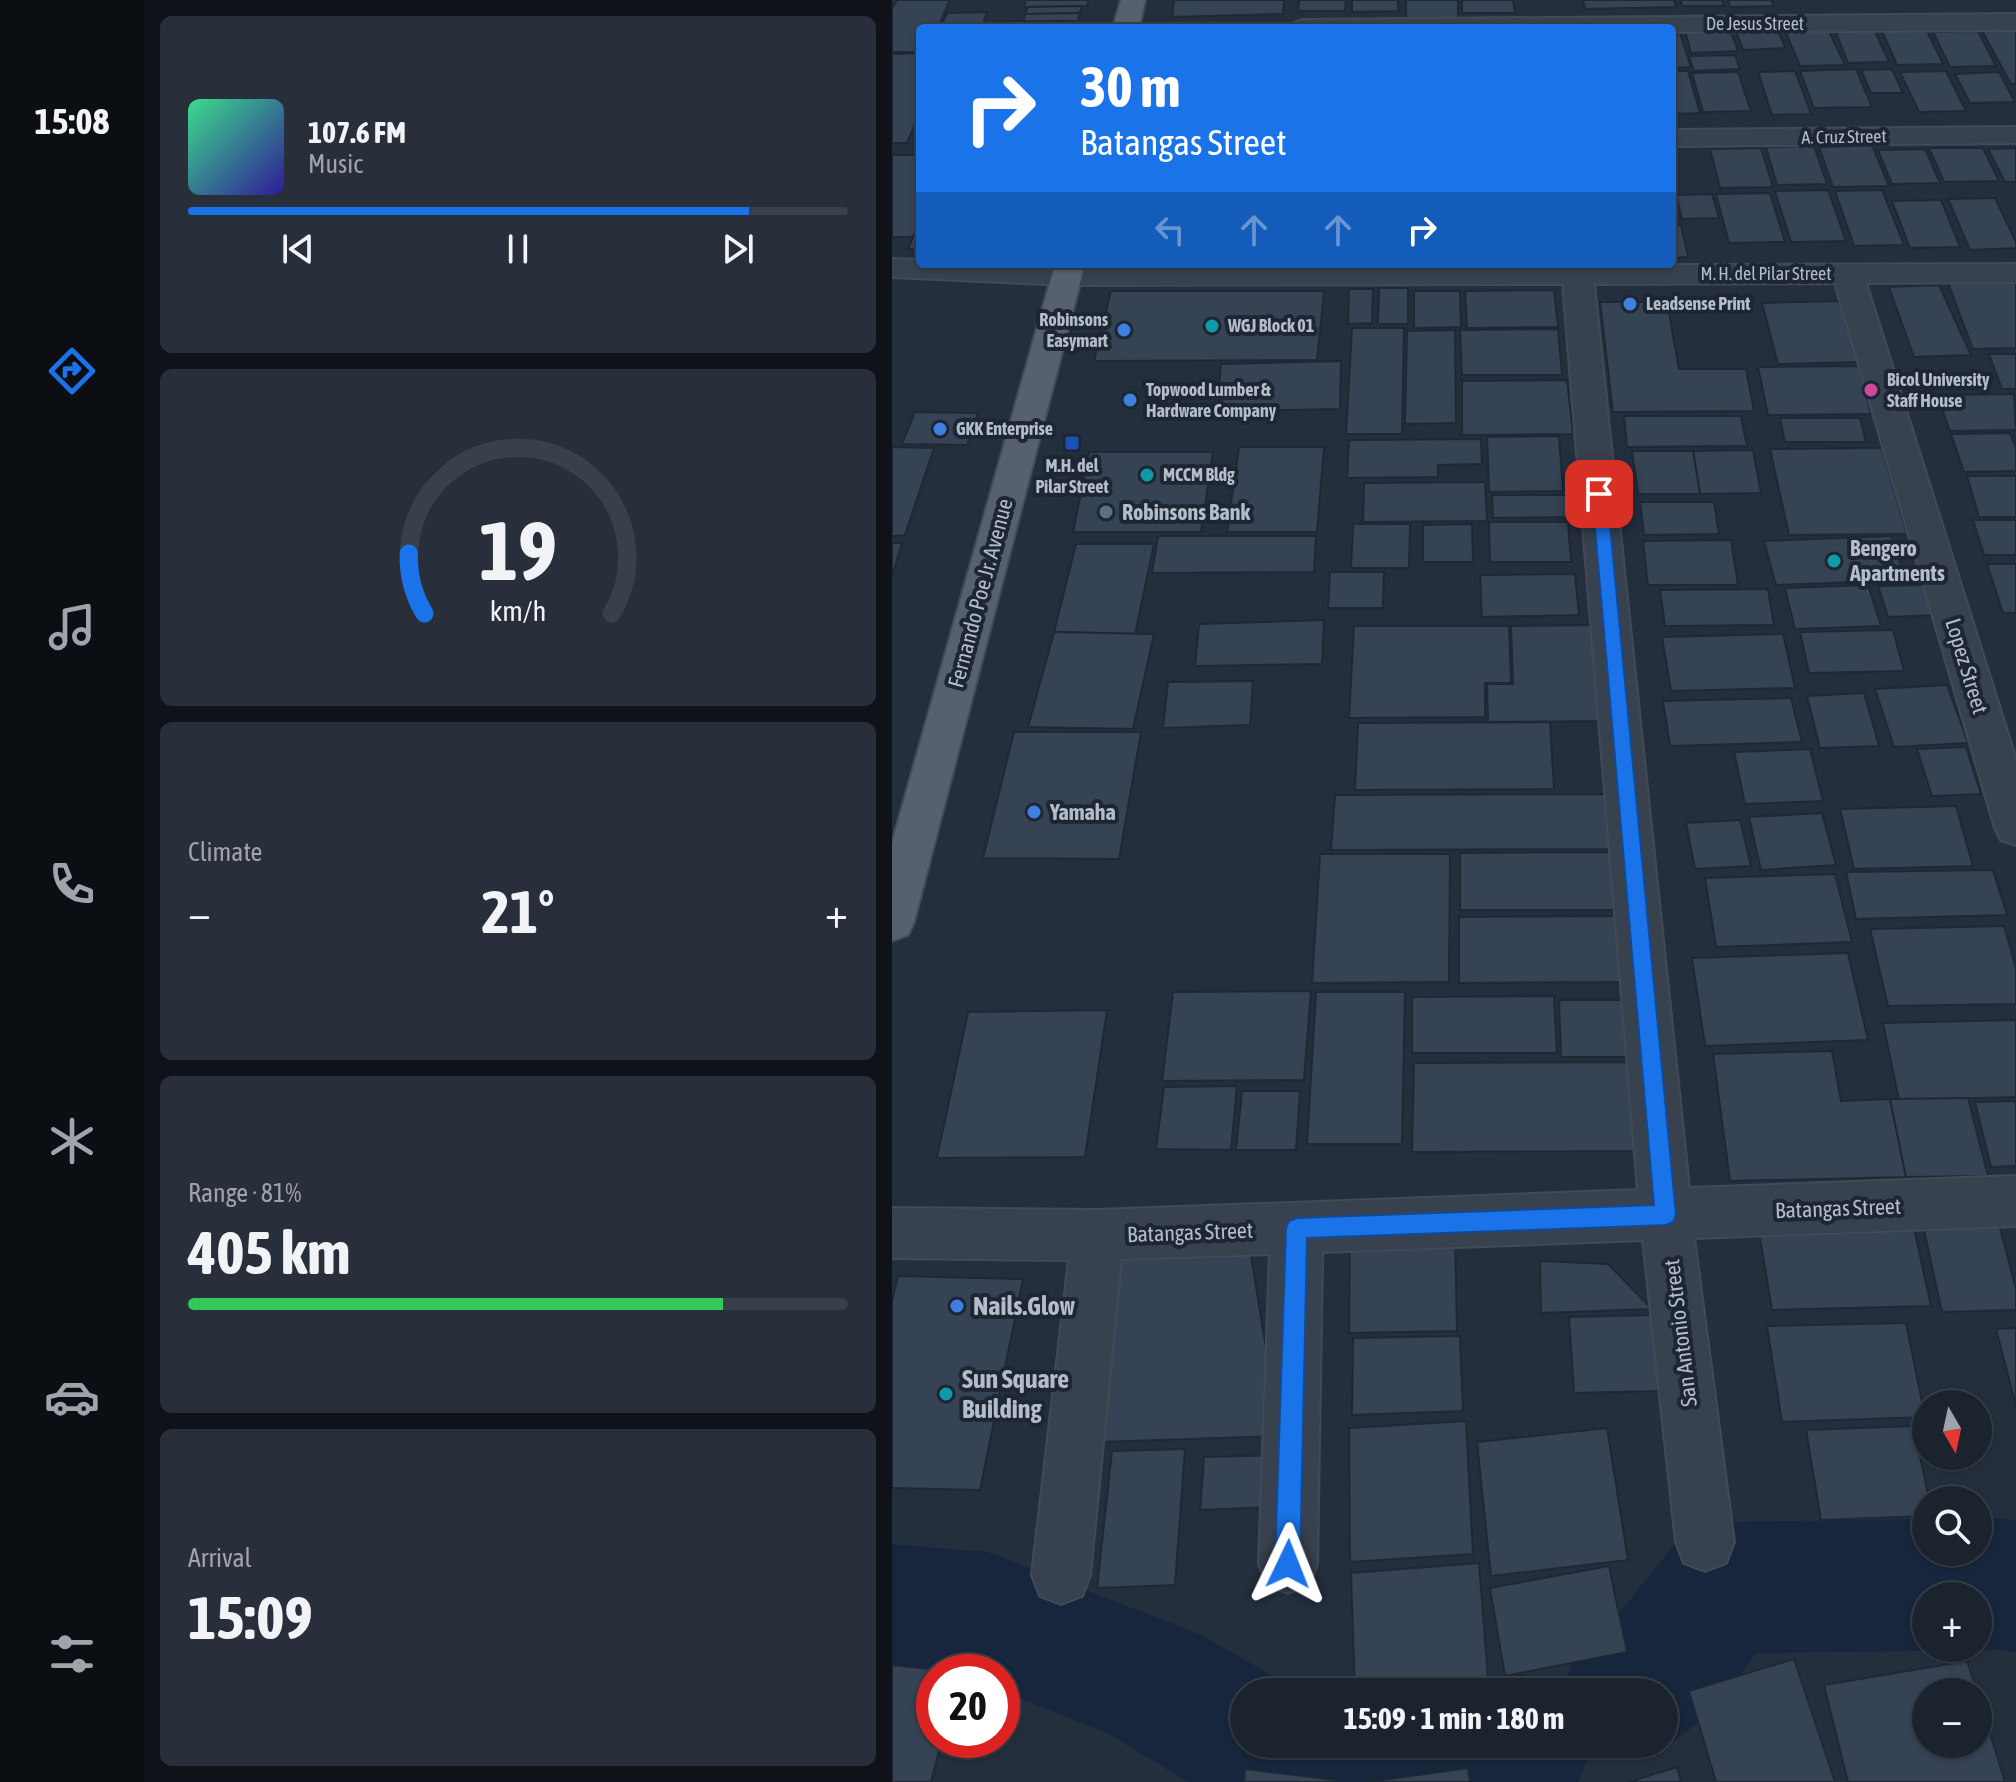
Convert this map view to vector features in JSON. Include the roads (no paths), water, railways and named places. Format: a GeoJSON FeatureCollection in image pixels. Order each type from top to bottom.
{"type":"FeatureCollection","features":[{"type":"Feature","properties":{"kind":"main road"},"geometry":{"type":"LineString","coordinates":[[1127,24],[1133,0]]}},
{"type":"Feature","properties":{"kind":"main road","name":"Fernando Poe Jr. Avenue"},"geometry":{"type":"LineString","coordinates":[[892,922],[1068,270]]}},
{"type":"Feature","properties":{"kind":"street"},"geometry":{"type":"LineString","coordinates":[[1543,0],[1546,24]]}},
{"type":"Feature","properties":{"kind":"street","name":"De Jesus Street"},"geometry":{"type":"LineString","coordinates":[[1676,26],[2016,22]]}},
{"type":"Feature","properties":{"kind":"street","name":"A. Cruz Street"},"geometry":{"type":"LineString","coordinates":[[1676,138],[2016,135]]}},
{"type":"Feature","properties":{"kind":"street","name":"M. H. del Pilar Street"},"geometry":{"type":"LineString","coordinates":[[892,268],[2016,273]]}},
{"type":"Feature","properties":{"kind":"street","name":"San Antonio Street"},"geometry":{"type":"LineString","coordinates":[[1578,270],[1666,1215],[1705,1542]]}},
{"type":"Feature","properties":{"kind":"street","name":"Lopez Street"},"geometry":{"type":"LineString","coordinates":[[1848,274],[2016,828]]}},
{"type":"Feature","properties":{"kind":"street","name":"Batangas Street"},"geometry":{"type":"LineString","coordinates":[[892,1233],[1098,1235],[2016,1201]]}},
{"type":"Feature","properties":{"kind":"street"},"geometry":{"type":"LineString","coordinates":[[1288,1564],[1297,1228]]}},
{"type":"Feature","properties":{"kind":"street"},"geometry":{"type":"LineString","coordinates":[[1061,1575],[1098,1235]]}},
{"type":"Feature","properties":{"kind":"waterway"},"geometry":{"type":"LineString","coordinates":[[1646,1678],[1668,1660],[1724,1588],[2000,1584],[2016,1587]]}},
{"type":"Feature","properties":{"kind":"waterway"},"geometry":{"type":"LineString","coordinates":[[892,1610],[988,1619],[1151,1682],[1230,1729]]}},
{"type":"Feature","properties":{"kind":"waterway"},"geometry":{"type":"LineString","coordinates":[[1305,1758],[1348,1762],[1446,1758]]}},
{"type":"Feature","properties":{"kind":"place","name":"Leadsense Print"},"geometry":{"type":"Point","coordinates":[1630,304]}},
{"type":"Feature","properties":{"kind":"place","name":"WGJ Block 01"},"geometry":{"type":"Point","coordinates":[1212,326]}},
{"type":"Feature","properties":{"kind":"place","name":"Robinsons Easymart"},"geometry":{"type":"Point","coordinates":[1124,330]}},
{"type":"Feature","properties":{"kind":"place","name":"Bicol University Staff House"},"geometry":{"type":"Point","coordinates":[1871,390]}},
{"type":"Feature","properties":{"kind":"place","name":"Topwood Lumber & Hardware Company"},"geometry":{"type":"Point","coordinates":[1130,400]}},
{"type":"Feature","properties":{"kind":"place","name":"GKK Enterprise"},"geometry":{"type":"Point","coordinates":[940,429]}},
{"type":"Feature","properties":{"kind":"place","name":"M.H. del Pilar Street"},"geometry":{"type":"Point","coordinates":[1072,443]}},
{"type":"Feature","properties":{"kind":"place","name":"MCCM Bldg"},"geometry":{"type":"Point","coordinates":[1147,475]}},
{"type":"Feature","properties":{"kind":"place","name":"Robinsons Bank"},"geometry":{"type":"Point","coordinates":[1106,512]}},
{"type":"Feature","properties":{"kind":"place","name":"Bengero Apartments"},"geometry":{"type":"Point","coordinates":[1834,561]}},
{"type":"Feature","properties":{"kind":"place","name":"Yamaha"},"geometry":{"type":"Point","coordinates":[1034,812]}},
{"type":"Feature","properties":{"kind":"place","name":"Nails.Glow"},"geometry":{"type":"Point","coordinates":[957,1306]}},
{"type":"Feature","properties":{"kind":"place","name":"Sun Square Building"},"geometry":{"type":"Point","coordinates":[946,1394]}}]}
